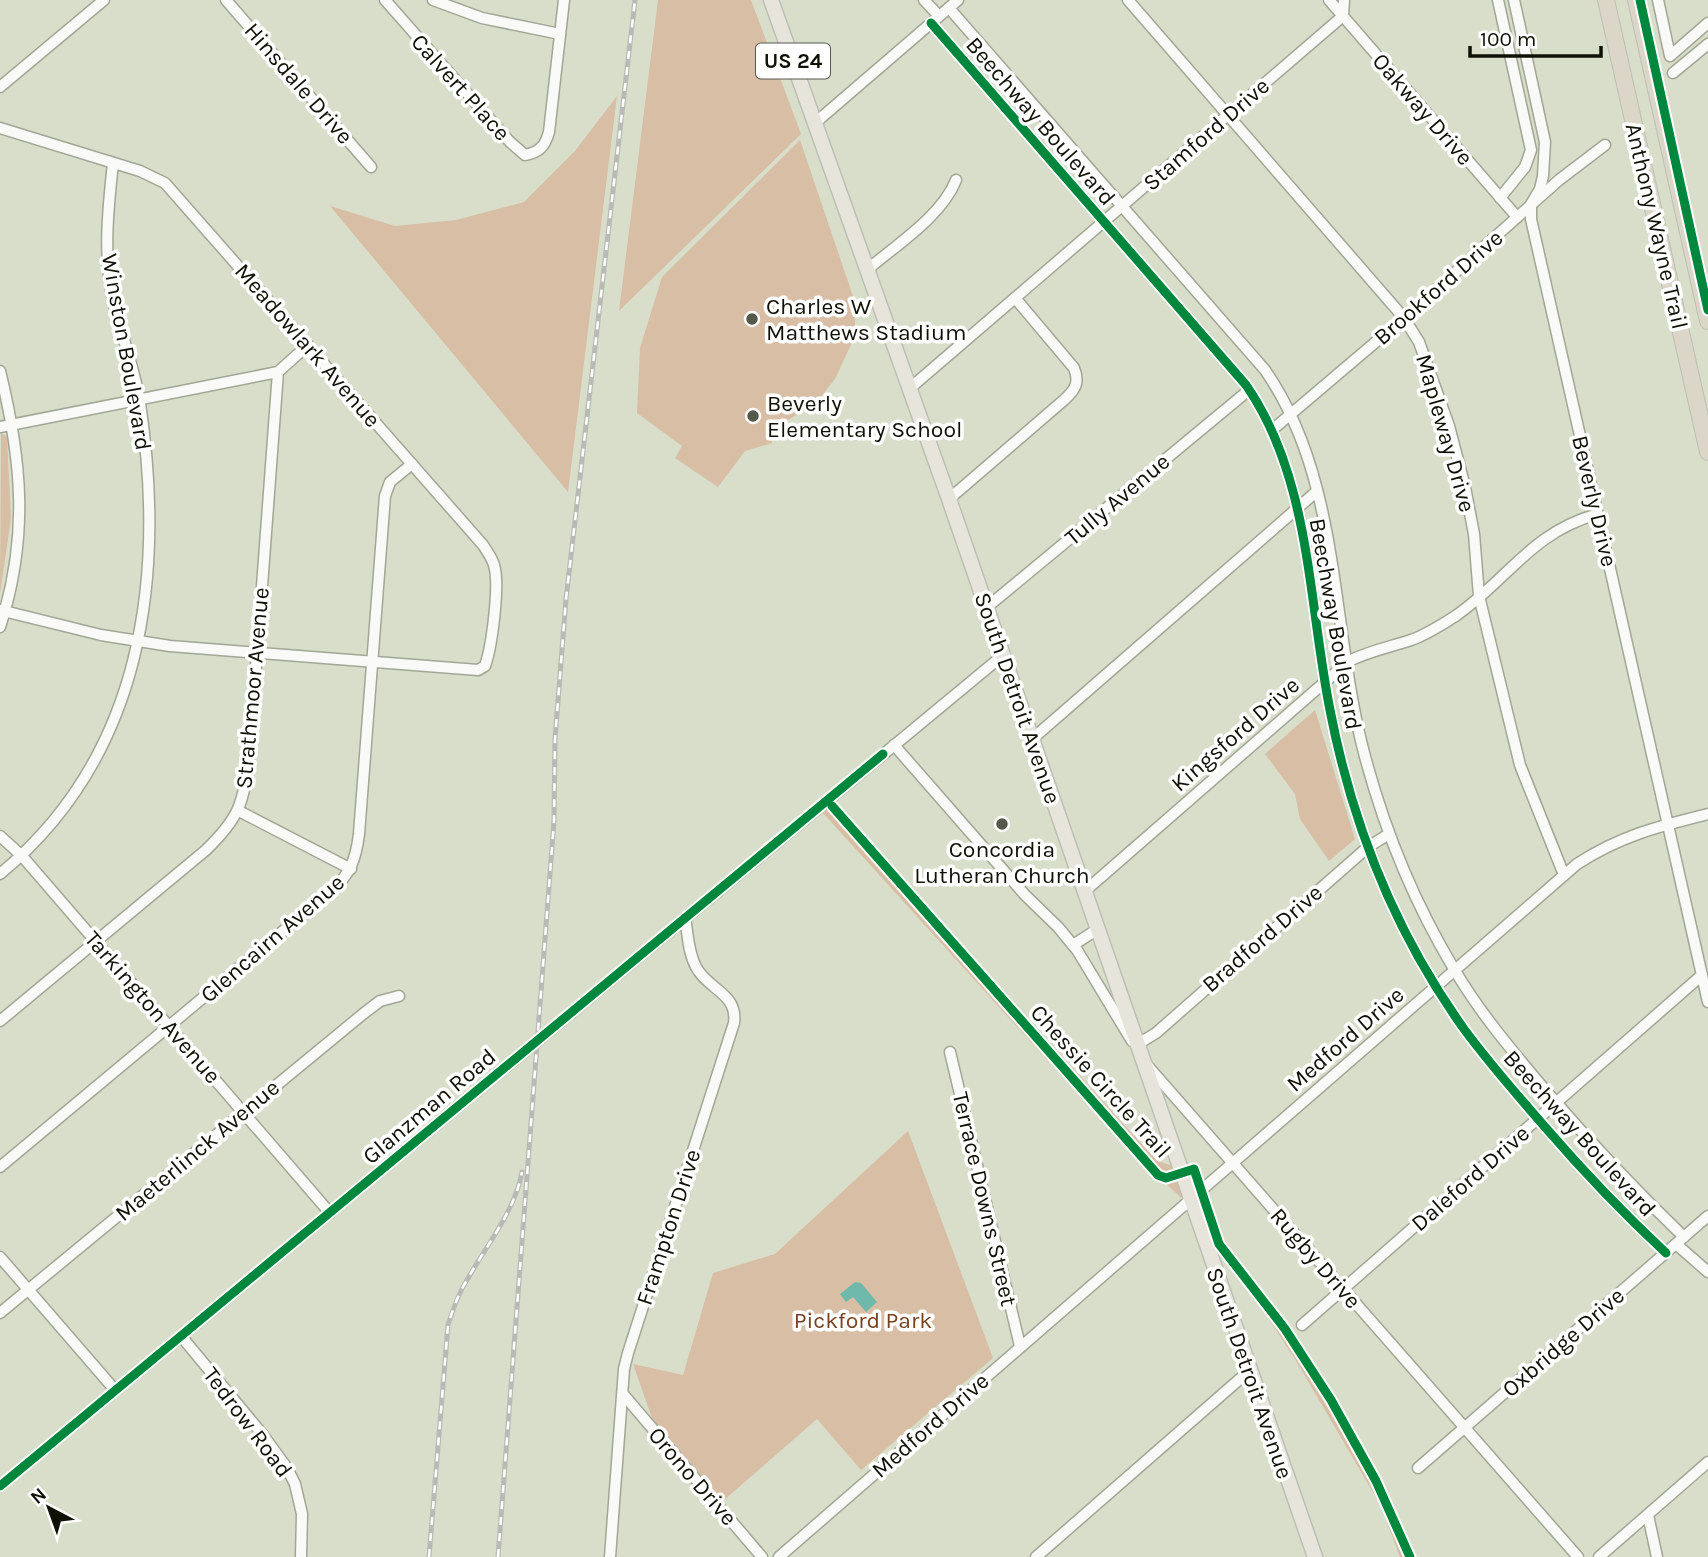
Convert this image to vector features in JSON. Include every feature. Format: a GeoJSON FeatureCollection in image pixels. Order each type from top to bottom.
{"type":"FeatureCollection","features":[{"type":"Feature","properties":{"kind":"highway","name":"Anthony Wayne Trail"},"geometry":{"type":"LineString","coordinates":[[1606,0],[1708,452]]}},
{"type":"Feature","properties":{"kind":"highway","name":"Anthony Wayne Trail"},"geometry":{"type":"LineString","coordinates":[[1636,0],[1708,321]]}},
{"type":"Feature","properties":{"kind":"main road","name":"South Detroit Avenue"},"geometry":{"type":"LineString","coordinates":[[771,0],[949,499],[1315,1557]]}},
{"type":"Feature","properties":{"kind":"street"},"geometry":{"type":"LineString","coordinates":[[0,87],[104,0]]}},
{"type":"Feature","properties":{"kind":"street","name":"Hinsdale Drive"},"geometry":{"type":"LineString","coordinates":[[226,0],[371,167]]}},
{"type":"Feature","properties":{"kind":"street","name":"Calvert Place"},"geometry":{"type":"LineString","coordinates":[[385,0],[510,142],[525,155],[535,153],[545,146],[549,132],[560,34]]}},
{"type":"Feature","properties":{"kind":"street"},"geometry":{"type":"LineString","coordinates":[[433,0],[481,18],[560,34],[564,0]]}},
{"type":"Feature","properties":{"kind":"street","name":"Beechway Boulevard"},"geometry":{"type":"LineString","coordinates":[[924,0],[935,20],[1249,390],[1272,430],[1296,509],[1339,750],[1368,846],[1389,899],[1436,986],[1476,1045],[1604,1192],[1666,1252]]}},
{"type":"Feature","properties":{"kind":"street"},"geometry":{"type":"LineString","coordinates":[[815,123],[958,0]]}},
{"type":"Feature","properties":{"kind":"street","name":"Mapleway Drive"},"geometry":{"type":"LineString","coordinates":[[1128,0],[1404,318],[1419,342],[1449,426],[1465,487],[1474,534],[1479,596],[1520,765],[1564,875]]}},
{"type":"Feature","properties":{"kind":"street","name":"Oakway Drive"},"geometry":{"type":"LineString","coordinates":[[1329,0],[1517,218]]}},
{"type":"Feature","properties":{"kind":"street"},"geometry":{"type":"LineString","coordinates":[[1343,16],[1344,0]]}},
{"type":"Feature","properties":{"kind":"street"},"geometry":{"type":"LineString","coordinates":[[1498,0],[1531,150],[1525,167],[1500,198]]}},
{"type":"Feature","properties":{"kind":"street","name":"Beverly Drive"},"geometry":{"type":"LineString","coordinates":[[1514,0],[1545,142],[1540,189],[1531,204],[1531,219],[1708,1002]]}},
{"type":"Feature","properties":{"kind":"street"},"geometry":{"type":"LineString","coordinates":[[1658,0],[1670,56],[1708,23]]}},
{"type":"Feature","properties":{"kind":"street","name":"Beechway Boulevard"},"geometry":{"type":"LineString","coordinates":[[949,8],[1265,370],[1292,413],[1316,492],[1338,596],[1346,663],[1362,745],[1389,834],[1411,889],[1454,970],[1496,1031],[1708,1272]]}},
{"type":"Feature","properties":{"kind":"street","name":"Stamford Drive"},"geometry":{"type":"LineString","coordinates":[[909,389],[1343,16]]}},
{"type":"Feature","properties":{"kind":"street"},"geometry":{"type":"LineString","coordinates":[[1673,74],[1708,44]]}},
{"type":"Feature","properties":{"kind":"street","name":"Meadowlark Avenue"},"geometry":{"type":"LineString","coordinates":[[0,128],[155,176],[165,183],[483,545],[494,564],[496,577],[491,649],[485,666],[478,670],[372,662]]}},
{"type":"Feature","properties":{"kind":"street","name":"Brookford Drive"},"geometry":{"type":"LineString","coordinates":[[1272,430],[1404,318],[1531,204],[1605,145]]}},
{"type":"Feature","properties":{"kind":"street","name":"Winston Boulevard"},"geometry":{"type":"LineString","coordinates":[[0,874],[22,856],[68,804],[105,741],[127,689],[138,642],[149,538],[147,466],[139,399],[113,299],[107,262],[107,215],[113,163]]}},
{"type":"Feature","properties":{"kind":"street"},"geometry":{"type":"LineString","coordinates":[[867,270],[937,210],[948,198],[956,180]]}},
{"type":"Feature","properties":{"kind":"street"},"geometry":{"type":"LineString","coordinates":[[949,499],[1064,400],[1077,385],[1074,368],[1015,298]]}},
{"type":"Feature","properties":{"kind":"street"},"geometry":{"type":"LineString","coordinates":[[0,427],[278,372],[308,345]]}},
{"type":"Feature","properties":{"kind":"street"},"geometry":{"type":"LineString","coordinates":[[0,371],[13,424],[19,531],[16,562],[0,627]]}},
{"type":"Feature","properties":{"kind":"street","name":"Strathmoor Avenue"},"geometry":{"type":"LineString","coordinates":[[0,1021],[206,850],[225,832],[239,811],[249,760],[278,372]]}},
{"type":"Feature","properties":{"kind":"street","name":"Tully Avenue"},"geometry":{"type":"LineString","coordinates":[[986,608],[1249,390]]}},
{"type":"Feature","properties":{"kind":"street","name":"Glencairn Avenue"},"geometry":{"type":"LineString","coordinates":[[0,1167],[339,884],[351,869],[359,834],[385,496],[390,482],[412,464]]}},
{"type":"Feature","properties":{"kind":"street"},"geometry":{"type":"LineString","coordinates":[[1031,740],[1316,492]]}},
{"type":"Feature","properties":{"kind":"street","name":"Kingsford Drive"},"geometry":{"type":"LineString","coordinates":[[1085,891],[1346,663],[1365,653],[1413,639],[1455,616],[1544,538],[1570,524],[1598,514]]}},
{"type":"Feature","properties":{"kind":"street"},"geometry":{"type":"LineString","coordinates":[[2,611],[55,626],[138,642],[372,662]]}},
{"type":"Feature","properties":{"kind":"street","name":"Glanzman Road"},"geometry":{"type":"LineString","coordinates":[[0,1486],[1002,656]]}},
{"type":"Feature","properties":{"kind":"street","name":"Rugby Drive"},"geometry":{"type":"LineString","coordinates":[[894,746],[1025,895],[1073,945],[1143,1060],[1578,1557]]}},
{"type":"Feature","properties":{"kind":"street"},"geometry":{"type":"LineString","coordinates":[[239,811],[351,869]]}},
{"type":"Feature","properties":{"kind":"street","name":"Medford Drive"},"geometry":{"type":"LineString","coordinates":[[779,1557],[1564,875],[1617,840],[1639,831],[1708,814]]}},
{"type":"Feature","properties":{"kind":"street","name":"Bradford Drive"},"geometry":{"type":"LineString","coordinates":[[1138,1045],[1156,1033],[1368,846],[1389,834]]}},
{"type":"Feature","properties":{"kind":"street","name":"Tarkington Avenue"},"geometry":{"type":"LineString","coordinates":[[0,836],[22,856],[97,941],[330,1213]]}},
{"type":"Feature","properties":{"kind":"street","name":"Frampton Drive"},"geometry":{"type":"LineString","coordinates":[[610,1557],[624,1369],[736,1012],[731,1003],[696,967],[685,918]]}},
{"type":"Feature","properties":{"kind":"street"},"geometry":{"type":"LineString","coordinates":[[1073,945],[1098,929]]}},
{"type":"Feature","properties":{"kind":"street","name":"Daleford Drive"},"geometry":{"type":"LineString","coordinates":[[1302,1325],[1702,975]]}},
{"type":"Feature","properties":{"kind":"street","name":"Maeterlinck Avenue"},"geometry":{"type":"LineString","coordinates":[[0,1313],[372,1007],[380,1001],[399,996]]}},
{"type":"Feature","properties":{"kind":"street","name":"Terrace Downs Street"},"geometry":{"type":"LineString","coordinates":[[950,1052],[1020,1346]]}},
{"type":"Feature","properties":{"kind":"street","name":"Oxbridge Drive"},"geometry":{"type":"LineString","coordinates":[[1418,1468],[1708,1216]]}},
{"type":"Feature","properties":{"kind":"street"},"geometry":{"type":"LineString","coordinates":[[0,1257],[115,1390]]}},
{"type":"Feature","properties":{"kind":"street","name":"Tedrow Road"},"geometry":{"type":"LineString","coordinates":[[181,1336],[287,1468],[295,1484],[302,1514],[301,1557]]}},
{"type":"Feature","properties":{"kind":"street"},"geometry":{"type":"LineString","coordinates":[[1036,1557],[1249,1371]]}},
{"type":"Feature","properties":{"kind":"street","name":"Orono Drive"},"geometry":{"type":"LineString","coordinates":[[623,1394],[762,1557]]}},
{"type":"Feature","properties":{"kind":"street"},"geometry":{"type":"LineString","coordinates":[[1599,1557],[1708,1462]]}},
{"type":"Feature","properties":{"kind":"street"},"geometry":{"type":"LineString","coordinates":[[1648,1515],[1657,1557]]}},
{"type":"Feature","properties":{"kind":"green space"},"geometry":{"type":"Polygon","coordinates":[[[658,0],[751,0],[801,134],[619,311],[658,0]]]}},
{"type":"Feature","properties":{"kind":"green space"},"geometry":{"type":"Polygon","coordinates":[[[617,96],[568,492],[330,206],[395,226],[456,220],[524,202],[575,151],[617,96]]]}},
{"type":"Feature","properties":{"kind":"green space","name":"Charles W Matthews Stadium"},"geometry":{"type":"Polygon","coordinates":[[[800,140],[855,302],[855,336],[835,379],[816,403],[770,431],[772,443],[745,451],[718,487],[675,458],[682,446],[637,413],[640,348],[662,277],[800,140]]]}},
{"type":"Feature","properties":{"kind":"green space"},"geometry":{"type":"Polygon","coordinates":[[[1,433],[7,437],[11,518],[0,594],[1,433]]]}},
{"type":"Feature","properties":{"kind":"green space"},"geometry":{"type":"Polygon","coordinates":[[[1315,710],[1355,839],[1329,861],[1300,819],[1295,794],[1265,754],[1315,710]]]}},
{"type":"Feature","properties":{"kind":"green space"},"geometry":{"type":"Polygon","coordinates":[[[835,804],[1156,1160],[1199,1176],[1215,1227],[1304,1347],[1391,1499],[1414,1557],[1400,1557],[1381,1506],[1295,1359],[1202,1217],[1148,1167],[1089,1106],[823,813],[835,804]]]}},
{"type":"Feature","properties":{"kind":"green space","name":"Pickford Park"},"geometry":{"type":"Polygon","coordinates":[[[908,1131],[993,1358],[861,1470],[817,1419],[723,1501],[652,1418],[633,1364],[683,1375],[713,1273],[775,1254],[908,1131]]]}},
{"type":"Feature","properties":{"kind":"water"},"geometry":{"type":"Polygon","coordinates":[[[855,1282],[861,1283],[877,1302],[866,1312],[853,1297],[846,1302],[840,1294],[855,1282]]]}},
{"type":"Feature","properties":{"kind":"railway"},"geometry":{"type":"LineString","coordinates":[[498,1557],[554,821],[555,739],[566,599],[635,0]]}},
{"type":"Feature","properties":{"kind":"railway"},"geometry":{"type":"LineString","coordinates":[[429,1557],[448,1325],[461,1291],[507,1214],[522,1172]]}},
{"type":"Feature","properties":{"kind":"cycle path"},"geometry":{"type":"LineString","coordinates":[[1640,0],[1708,310]]}},
{"type":"Feature","properties":{"kind":"cycle path"},"geometry":{"type":"LineString","coordinates":[[931,23],[1246,385],[1267,421],[1295,500],[1339,753],[1364,836],[1398,916],[1440,993],[1483,1054],[1574,1160],[1666,1253]]}},
{"type":"Feature","properties":{"kind":"cycle path"},"geometry":{"type":"LineString","coordinates":[[0,1486],[883,754]]}},
{"type":"Feature","properties":{"kind":"cycle path","name":"Chessie Circle Trail"},"geometry":{"type":"LineString","coordinates":[[832,806],[1158,1175],[1166,1178],[1194,1169],[1219,1244],[1285,1329],[1331,1400],[1376,1481],[1410,1557]]}},
{"type":"Feature","properties":{"kind":"place","name":"Charles W Matthews Stadium"},"geometry":{"type":"Point","coordinates":[752,319]}},
{"type":"Feature","properties":{"kind":"place","name":"Beverly Elementary School"},"geometry":{"type":"Point","coordinates":[753,416]}},
{"type":"Feature","properties":{"kind":"place","name":"Concordia Lutheran Church"},"geometry":{"type":"Point","coordinates":[1002,824]}}]}
